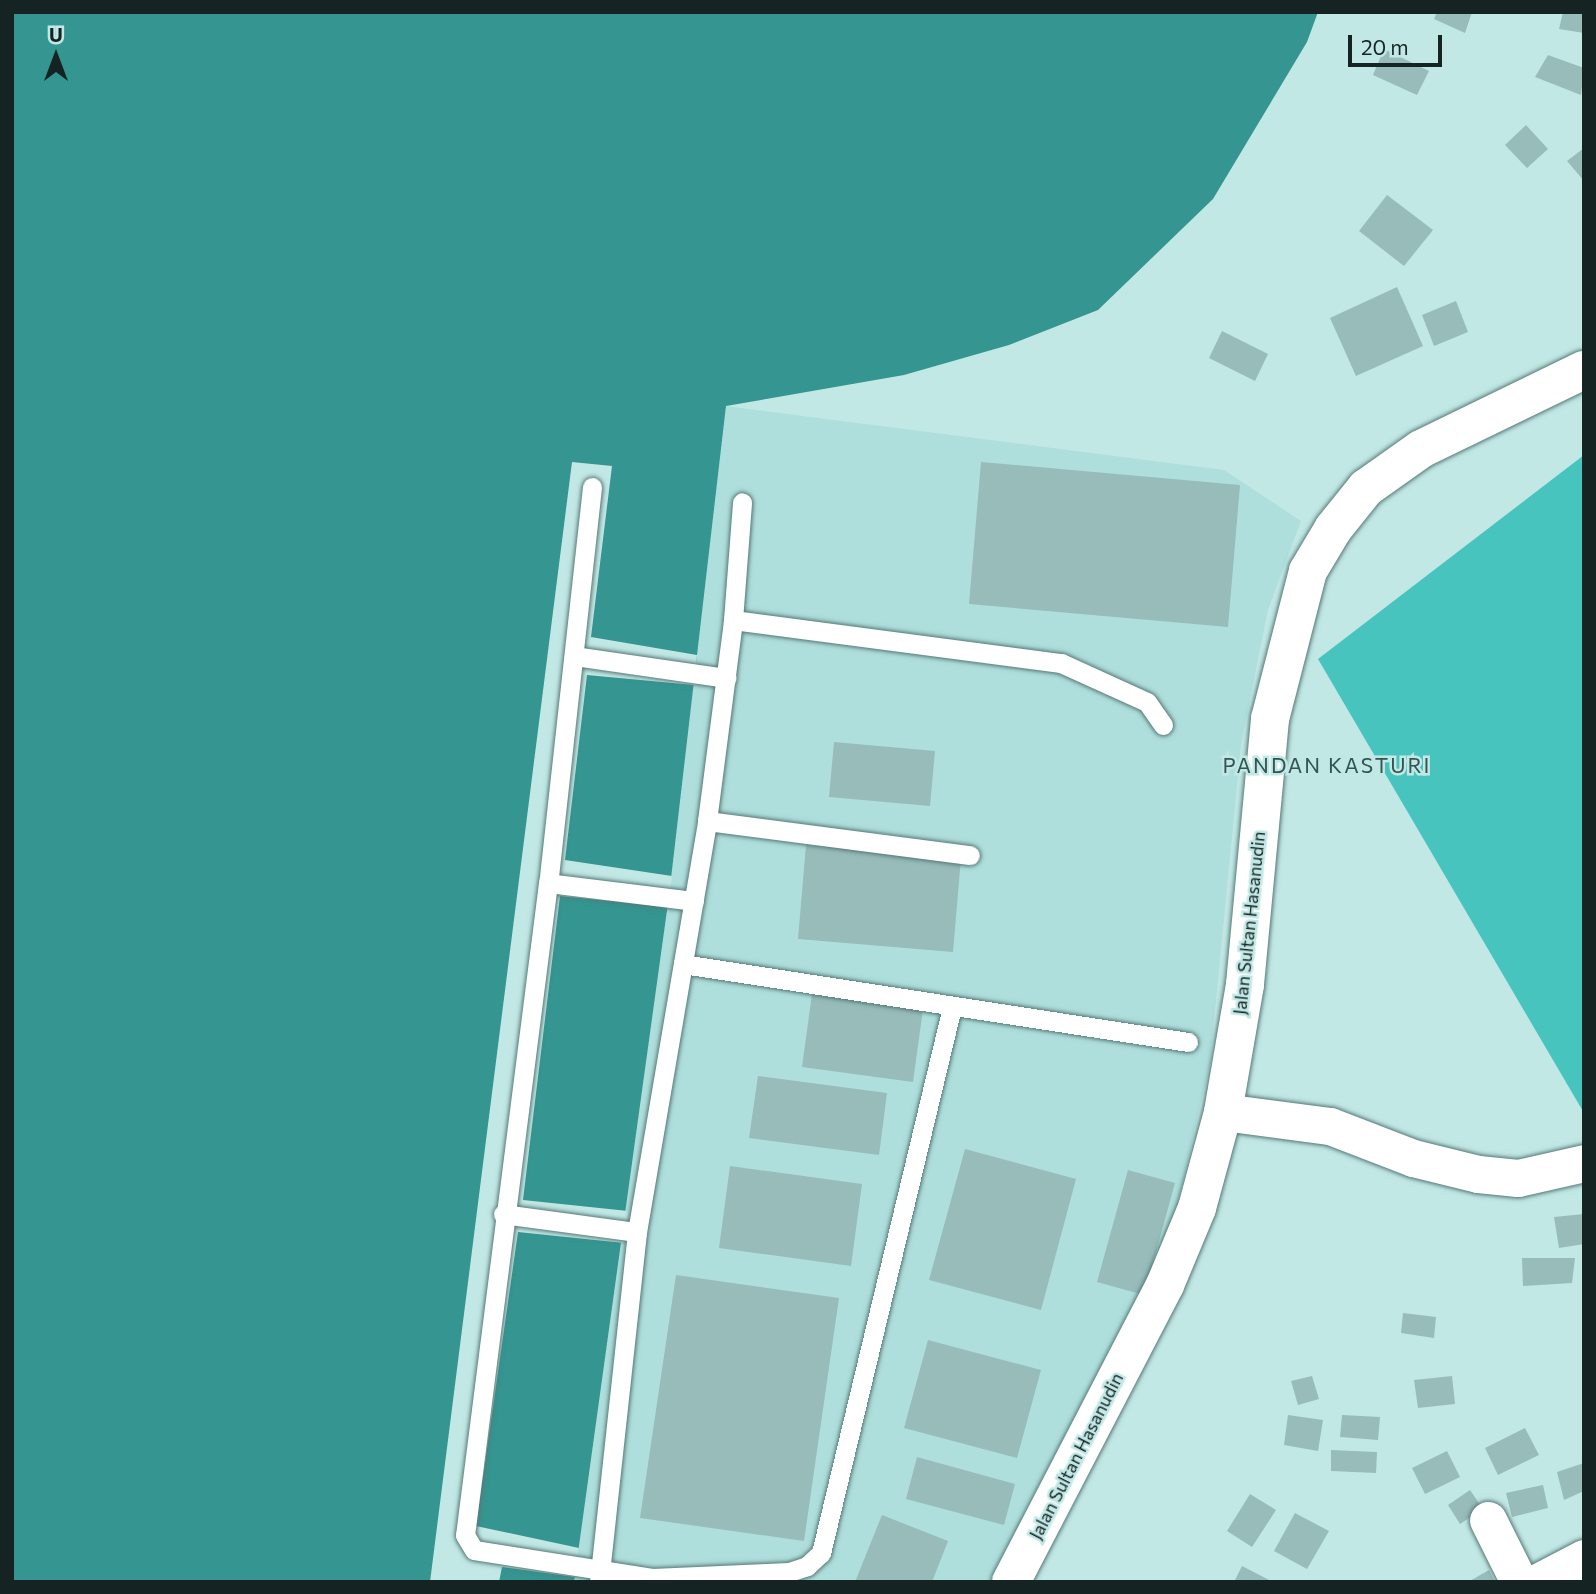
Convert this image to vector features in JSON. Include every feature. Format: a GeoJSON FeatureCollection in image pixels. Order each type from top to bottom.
{"type":"FeatureCollection","features":[{"type":"Feature","properties":{"kind":"highway","name":"Jalan Sultan Hasanudin"},"geometry":{"type":"LineString","coordinates":[[1011,1582],[1165,1285],[1197,1208],[1223,1112],[1245,984],[1270,719],[1308,571],[1333,529],[1366,488],[1421,449],[1584,370]]}},
{"type":"Feature","properties":{"kind":"street"},"geometry":{"type":"LineString","coordinates":[[1223,1112],[1330,1126],[1413,1158],[1478,1174],[1518,1178],[1584,1163]]}},
{"type":"Feature","properties":{"kind":"street"},"geometry":{"type":"LineString","coordinates":[[1488,1520],[1519,1582]]}},
{"type":"Feature","properties":{"kind":"street"},"geometry":{"type":"LineString","coordinates":[[1538,1582],[1584,1558]]}},
{"type":"Feature","properties":{"kind":"lane"},"geometry":{"type":"LineString","coordinates":[[592,488],[548,883],[503,1214],[465,1535],[474,1550],[600,1575],[652,1578],[789,1572],[807,1566],[821,1553],[952,1007]]}},
{"type":"Feature","properties":{"kind":"lane"},"geometry":{"type":"LineString","coordinates":[[600,1575],[637,1232],[707,821],[733,620],[743,502]]}},
{"type":"Feature","properties":{"kind":"lane"},"geometry":{"type":"LineString","coordinates":[[733,620],[1061,663],[1147,702],[1163,725]]}},
{"type":"Feature","properties":{"kind":"lane"},"geometry":{"type":"LineString","coordinates":[[575,656],[726,678]]}},
{"type":"Feature","properties":{"kind":"lane"},"geometry":{"type":"LineString","coordinates":[[707,821],[970,855]]}},
{"type":"Feature","properties":{"kind":"lane"},"geometry":{"type":"LineString","coordinates":[[548,883],[694,901]]}},
{"type":"Feature","properties":{"kind":"lane"},"geometry":{"type":"LineString","coordinates":[[683,964],[1188,1042]]}},
{"type":"Feature","properties":{"kind":"lane"},"geometry":{"type":"LineString","coordinates":[[503,1214],[637,1232]]}},
{"type":"Feature","properties":{"kind":"shaded area"},"geometry":{"type":"Polygon","coordinates":[[[12,12],[1318,12],[1307,42],[1213,199],[1098,310],[1009,345],[904,375],[726,406],[669,896],[574,1582],[12,1582],[12,12]]]}},
{"type":"Feature","properties":{"kind":"shaded area"},"geometry":{"type":"Polygon","coordinates":[[[726,406],[1224,470],[1301,521],[1268,610],[1241,744],[1210,1063],[1176,1211],[1149,1297],[999,1582],[574,1582],[669,896],[726,406]]]}},
{"type":"Feature","properties":{"kind":"shaded area"},"geometry":{"type":"Polygon","coordinates":[[[1584,455],[1584,1113],[1318,659],[1584,455]]]}},
{"type":"Feature","properties":{"kind":"pier"},"geometry":{"type":"Polygon","coordinates":[[[572,462],[612,466],[591,637],[697,655],[694,685],[587,675],[565,860],[672,876],[668,907],[560,896],[523,1200],[628,1211],[624,1243],[518,1232],[476,1526],[579,1548],[575,1577],[502,1567],[499,1582],[430,1582],[572,462]]]}},
{"type":"Feature","properties":{"kind":"building"},"geometry":{"type":"Polygon","coordinates":[[[1437,12],[1472,12],[1465,33],[1434,19],[1437,12]]]}},
{"type":"Feature","properties":{"kind":"building"},"geometry":{"type":"Polygon","coordinates":[[[1563,12],[1584,12],[1584,33],[1559,29],[1563,12]]]}},
{"type":"Feature","properties":{"kind":"building"},"geometry":{"type":"Polygon","coordinates":[[[1384,49],[1429,71],[1417,95],[1373,75],[1384,49]]]}},
{"type":"Feature","properties":{"kind":"building"},"geometry":{"type":"Polygon","coordinates":[[[1548,55],[1584,68],[1581,95],[1535,77],[1548,55]]]}},
{"type":"Feature","properties":{"kind":"building"},"geometry":{"type":"Polygon","coordinates":[[[1526,125],[1548,149],[1527,168],[1505,145],[1526,125]]]}},
{"type":"Feature","properties":{"kind":"building"},"geometry":{"type":"Polygon","coordinates":[[[1584,148],[1584,181],[1567,161],[1584,148]]]}},
{"type":"Feature","properties":{"kind":"building"},"geometry":{"type":"Polygon","coordinates":[[[1387,195],[1433,230],[1404,266],[1359,231],[1387,195]]]}},
{"type":"Feature","properties":{"kind":"building"},"geometry":{"type":"Polygon","coordinates":[[[1397,287],[1423,346],[1356,376],[1330,318],[1397,287]]]}},
{"type":"Feature","properties":{"kind":"building"},"geometry":{"type":"Polygon","coordinates":[[[1456,301],[1468,332],[1434,346],[1422,315],[1456,301]]]}},
{"type":"Feature","properties":{"kind":"building"},"geometry":{"type":"Polygon","coordinates":[[[1222,331],[1268,354],[1255,381],[1209,358],[1222,331]]]}},
{"type":"Feature","properties":{"kind":"building"},"geometry":{"type":"Polygon","coordinates":[[[981,462],[1240,485],[1228,627],[969,604],[981,462]]]}},
{"type":"Feature","properties":{"kind":"building"},"geometry":{"type":"Polygon","coordinates":[[[834,742],[935,751],[930,806],[829,797],[834,742]]]}},
{"type":"Feature","properties":{"kind":"building"},"geometry":{"type":"Polygon","coordinates":[[[806,845],[961,858],[953,952],[798,939],[806,845]]]}},
{"type":"Feature","properties":{"kind":"building"},"geometry":{"type":"Polygon","coordinates":[[[812,994],[923,1009],[913,1082],[802,1067],[812,994]]]}},
{"type":"Feature","properties":{"kind":"building"},"geometry":{"type":"Polygon","coordinates":[[[758,1076],[887,1093],[879,1155],[749,1138],[758,1076]]]}},
{"type":"Feature","properties":{"kind":"building"},"geometry":{"type":"Polygon","coordinates":[[[965,1149],[1076,1179],[1041,1310],[929,1280],[965,1149]]]}},
{"type":"Feature","properties":{"kind":"building"},"geometry":{"type":"Polygon","coordinates":[[[730,1166],[862,1184],[851,1266],[719,1248],[730,1166]]]}},
{"type":"Feature","properties":{"kind":"building"},"geometry":{"type":"Polygon","coordinates":[[[1128,1170],[1175,1183],[1144,1295],[1097,1282],[1128,1170]]]}},
{"type":"Feature","properties":{"kind":"building"},"geometry":{"type":"Polygon","coordinates":[[[1584,1214],[1584,1244],[1559,1248],[1554,1217],[1584,1214]]]}},
{"type":"Feature","properties":{"kind":"building"},"geometry":{"type":"Polygon","coordinates":[[[1522,1258],[1575,1258],[1572,1283],[1523,1286],[1522,1258]]]}},
{"type":"Feature","properties":{"kind":"building"},"geometry":{"type":"Polygon","coordinates":[[[676,1275],[839,1298],[804,1541],[640,1518],[676,1275]]]}},
{"type":"Feature","properties":{"kind":"building"},"geometry":{"type":"Polygon","coordinates":[[[1403,1313],[1436,1317],[1434,1338],[1401,1333],[1403,1313]]]}},
{"type":"Feature","properties":{"kind":"building"},"geometry":{"type":"Polygon","coordinates":[[[928,1340],[1041,1370],[1017,1458],[904,1428],[928,1340]]]}},
{"type":"Feature","properties":{"kind":"building"},"geometry":{"type":"Polygon","coordinates":[[[1312,1376],[1319,1399],[1298,1405],[1291,1381],[1312,1376]]]}},
{"type":"Feature","properties":{"kind":"building"},"geometry":{"type":"Polygon","coordinates":[[[1452,1376],[1455,1404],[1418,1408],[1414,1380],[1452,1376]]]}},
{"type":"Feature","properties":{"kind":"building"},"geometry":{"type":"Polygon","coordinates":[[[1288,1415],[1323,1420],[1318,1451],[1284,1445],[1288,1415]]]}},
{"type":"Feature","properties":{"kind":"building"},"geometry":{"type":"Polygon","coordinates":[[[1342,1415],[1380,1417],[1378,1440],[1340,1437],[1342,1415]]]}},
{"type":"Feature","properties":{"kind":"building"},"geometry":{"type":"Polygon","coordinates":[[[1525,1428],[1539,1455],[1498,1475],[1485,1448],[1525,1428]]]}},
{"type":"Feature","properties":{"kind":"building"},"geometry":{"type":"Polygon","coordinates":[[[1331,1450],[1377,1452],[1376,1473],[1331,1471],[1331,1450]]]}},
{"type":"Feature","properties":{"kind":"building"},"geometry":{"type":"Polygon","coordinates":[[[1447,1451],[1460,1477],[1425,1494],[1412,1468],[1447,1451]]]}},
{"type":"Feature","properties":{"kind":"building"},"geometry":{"type":"Polygon","coordinates":[[[917,1457],[1015,1484],[1004,1525],[906,1499],[917,1457]]]}},
{"type":"Feature","properties":{"kind":"building"},"geometry":{"type":"Polygon","coordinates":[[[1584,1463],[1584,1491],[1564,1500],[1557,1472],[1584,1463]]]}},
{"type":"Feature","properties":{"kind":"building"},"geometry":{"type":"Polygon","coordinates":[[[1543,1485],[1548,1508],[1512,1517],[1506,1493],[1543,1485]]]}},
{"type":"Feature","properties":{"kind":"building"},"geometry":{"type":"Polygon","coordinates":[[[1470,1490],[1483,1509],[1460,1524],[1448,1505],[1470,1490]]]}},
{"type":"Feature","properties":{"kind":"building"},"geometry":{"type":"Polygon","coordinates":[[[1250,1494],[1276,1510],[1252,1547],[1227,1531],[1250,1494]]]}},
{"type":"Feature","properties":{"kind":"building"},"geometry":{"type":"Polygon","coordinates":[[[1295,1513],[1329,1531],[1307,1569],[1274,1551],[1295,1513]]]}},
{"type":"Feature","properties":{"kind":"building"},"geometry":{"type":"Polygon","coordinates":[[[882,1515],[948,1541],[932,1582],[855,1582],[882,1515]]]}},
{"type":"Feature","properties":{"kind":"building"},"geometry":{"type":"Polygon","coordinates":[[[1242,1566],[1273,1582],[1234,1582],[1242,1566]]]}},
{"type":"Feature","properties":{"kind":"building"},"geometry":{"type":"Polygon","coordinates":[[[1489,1570],[1495,1582],[1468,1582],[1489,1570]]]}},
{"type":"Feature","properties":{"kind":"district","name":"PANDAN KASTURI"},"geometry":{"type":"Point","coordinates":[1327,765]}}]}
